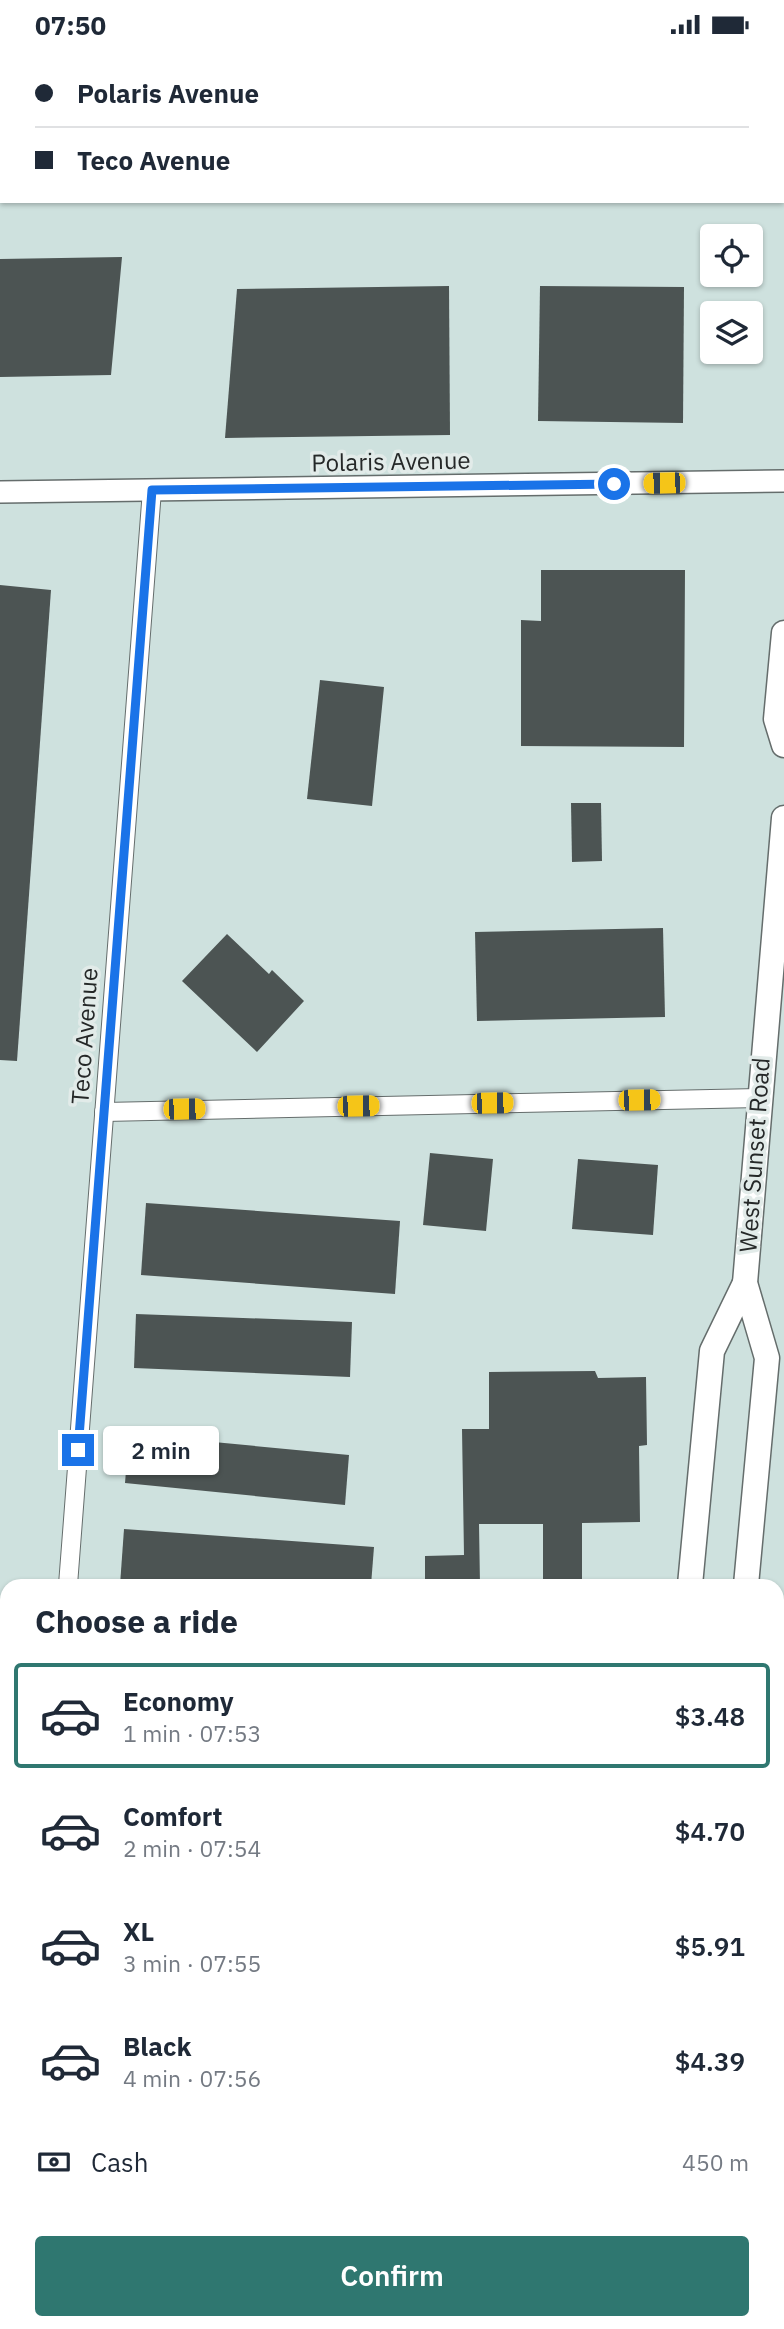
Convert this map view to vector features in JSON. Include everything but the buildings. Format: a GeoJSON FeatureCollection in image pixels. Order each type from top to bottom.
{"type":"FeatureCollection","features":[{"type":"Feature","properties":{"kind":"main road"},"geometry":{"type":"LineString","coordinates":[[784,633],[776,719],[784,745]]}},
{"type":"Feature","properties":{"kind":"main road","name":"West Sunset Road"},"geometry":{"type":"LineString","coordinates":[[747,1579],[767,1358],[745,1283],[784,817]]}},
{"type":"Feature","properties":{"kind":"main road","name":"West Sunset Road"},"geometry":{"type":"LineString","coordinates":[[691,1579],[712,1351],[745,1283]]}},
{"type":"Feature","properties":{"kind":"street","name":"Polaris Avenue"},"geometry":{"type":"LineString","coordinates":[[0,492],[784,481]]}},
{"type":"Feature","properties":{"kind":"street","name":"Teco Avenue"},"geometry":{"type":"LineString","coordinates":[[68,1579],[152,490]]}},
{"type":"Feature","properties":{"kind":"street"},"geometry":{"type":"LineString","coordinates":[[104,1112],[759,1098]]}},
{"type":"Feature","properties":{"kind":"shaded area"},"geometry":{"type":"Polygon","coordinates":[[[0,203],[784,203],[784,1579],[0,1579],[0,203]]]}},
{"type":"Feature","properties":{"kind":"route"},"geometry":{"type":"LineString","coordinates":[[78,1450],[152,490],[187,492],[614,484]]}}]}
